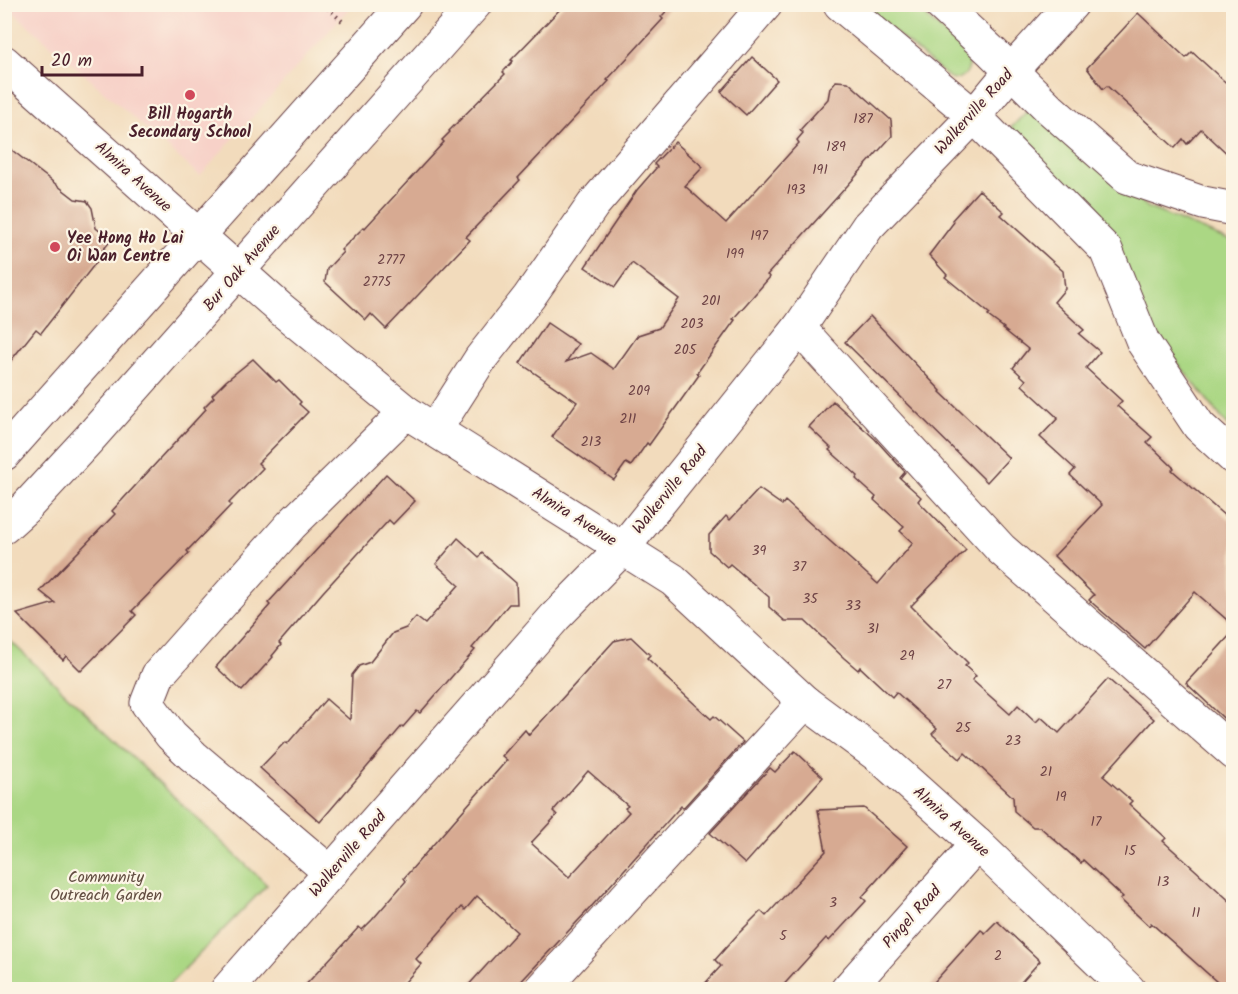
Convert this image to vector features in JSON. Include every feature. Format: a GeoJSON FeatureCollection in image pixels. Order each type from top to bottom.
{"type":"FeatureCollection","features":[{"type":"Feature","properties":{"kind":"street"},"geometry":{"type":"LineString","coordinates":[[4,454],[405,4]]}},
{"type":"Feature","properties":{"kind":"street","name":"Bur Oak Avenue"},"geometry":{"type":"LineString","coordinates":[[4,527],[65,466],[475,4]]}},
{"type":"Feature","properties":{"kind":"street"},"geometry":{"type":"LineString","coordinates":[[435,430],[481,358],[529,297],[594,205],[766,4]]}},
{"type":"Feature","properties":{"kind":"street"},"geometry":{"type":"LineString","coordinates":[[840,4],[974,116],[1106,250],[1143,342],[1199,426],[1233,458]]}},
{"type":"Feature","properties":{"kind":"street"},"geometry":{"type":"LineString","coordinates":[[940,4],[1012,70],[1050,109],[1127,177],[1203,203],[1233,209]]}},
{"type":"Feature","properties":{"kind":"street","name":"Walkerville Road"},"geometry":{"type":"LineString","coordinates":[[227,990],[555,618],[623,548],[799,328],[868,226],[974,116],[1072,4]]}},
{"type":"Feature","properties":{"kind":"street","name":"Almira Avenue"},"geometry":{"type":"LineString","coordinates":[[4,62],[238,271],[406,412],[673,580],[805,702],[881,758],[977,844],[1129,990]]}},
{"type":"Feature","properties":{"kind":"street"},"geometry":{"type":"LineString","coordinates":[[799,328],[1001,549],[1233,753]]}},
{"type":"Feature","properties":{"kind":"street"},"geometry":{"type":"LineString","coordinates":[[331,873],[193,756],[171,735],[147,703],[158,675],[291,525],[406,412]]}},
{"type":"Feature","properties":{"kind":"street"},"geometry":{"type":"LineString","coordinates":[[541,990],[805,702]]}},
{"type":"Feature","properties":{"kind":"street","name":"Pingel Road"},"geometry":{"type":"LineString","coordinates":[[847,990],[977,844]]}},
{"type":"Feature","properties":{"kind":"path"},"geometry":{"type":"LineString","coordinates":[[323,4],[342,21]]}},
{"type":"Feature","properties":{"kind":"shaded area","name":"Bill Hogarth Secondary School"},"geometry":{"type":"Polygon","coordinates":[[[5,5],[352,5],[200,176],[5,5]]]}},
{"type":"Feature","properties":{"kind":"green space"},"geometry":{"type":"Polygon","coordinates":[[[862,5],[913,5],[966,52],[969,62],[968,70],[962,77],[952,80],[862,5]]]}},
{"type":"Feature","properties":{"kind":"green space"},"geometry":{"type":"Polygon","coordinates":[[[1029,109],[1149,208],[1233,242],[1233,432],[1135,310],[1109,242],[1060,179],[1010,129],[1029,109]]]}},
{"type":"Feature","properties":{"kind":"green space","name":"Community Outreach Garden"},"geometry":{"type":"Polygon","coordinates":[[[4,635],[267,885],[165,989],[5,989],[4,635]]]}},
{"type":"Feature","properties":{"kind":"building"},"geometry":{"type":"Polygon","coordinates":[[[565,4],[673,4],[661,17],[663,19],[607,80],[609,81],[466,237],[470,240],[386,329],[371,314],[366,320],[325,282],[327,269],[343,252],[341,250],[365,228],[444,142],[442,140],[449,131],[505,74],[503,72],[513,61],[511,60],[565,4]]]}},
{"type":"Feature","properties":{"kind":"building"},"geometry":{"type":"Polygon","coordinates":[[[1138,13],[1186,58],[1192,52],[1233,89],[1233,159],[1201,129],[1187,144],[1183,139],[1175,148],[1107,86],[1103,89],[1087,68],[1138,13]]]}},
{"type":"Feature","properties":{"kind":"building"},"geometry":{"type":"Polygon","coordinates":[[[752,57],[777,80],[746,115],[721,92],[752,57]]]}},
{"type":"Feature","properties":{"kind":"building"},"geometry":{"type":"Polygon","coordinates":[[[836,81],[848,82],[891,120],[892,136],[767,275],[770,277],[733,319],[735,320],[697,373],[699,375],[649,445],[647,443],[631,466],[626,463],[614,480],[552,437],[577,402],[520,363],[547,323],[578,344],[566,362],[591,353],[614,369],[638,335],[659,328],[679,299],[632,263],[615,287],[585,267],[637,190],[657,167],[654,164],[675,142],[703,167],[685,186],[726,223],[799,143],[797,140],[803,133],[800,130],[828,99],[830,88],[836,81]]]}},
{"type":"Feature","properties":{"kind":"building","name":"Yee Hong Ho Lai Oi Wan Centre"},"geometry":{"type":"Polygon","coordinates":[[[4,144],[75,199],[87,201],[92,208],[96,228],[111,240],[41,333],[36,329],[4,369],[4,144]]]}},
{"type":"Feature","properties":{"kind":"building"},"geometry":{"type":"Polygon","coordinates":[[[979,190],[1004,212],[1001,215],[1063,271],[1065,289],[1054,302],[1084,330],[1079,334],[1100,352],[1086,368],[1122,401],[1117,406],[1152,437],[1147,442],[1174,468],[1172,470],[1233,523],[1233,625],[1195,592],[1145,649],[1089,600],[1094,595],[1054,556],[1102,505],[1070,475],[1075,469],[1040,437],[1058,418],[1022,385],[1026,380],[1013,368],[1028,349],[945,277],[947,275],[929,255],[954,222],[952,220],[979,190]]]}},
{"type":"Feature","properties":{"kind":"building"},"geometry":{"type":"Polygon","coordinates":[[[870,316],[940,392],[1009,458],[987,482],[845,342],[870,316]]]}},
{"type":"Feature","properties":{"kind":"building"},"geometry":{"type":"Polygon","coordinates":[[[253,359],[276,382],[279,380],[308,412],[258,463],[263,468],[187,551],[189,553],[132,611],[136,615],[81,671],[66,656],[63,660],[17,614],[55,603],[40,591],[115,514],[112,511],[206,409],[204,407],[214,397],[212,395],[253,359]]]}},
{"type":"Feature","properties":{"kind":"building"},"geometry":{"type":"Polygon","coordinates":[[[833,401],[875,439],[905,472],[900,478],[921,497],[918,501],[966,550],[911,606],[968,663],[965,666],[976,676],[972,680],[1010,714],[1018,705],[1036,722],[1041,717],[1059,733],[1108,679],[1154,719],[1103,776],[1132,801],[1129,804],[1166,838],[1163,841],[1233,904],[1233,990],[1226,990],[1151,923],[1149,926],[1120,899],[1123,897],[1083,860],[1081,863],[1040,827],[1033,827],[1014,811],[1013,797],[965,753],[960,759],[932,734],[937,729],[896,692],[892,697],[860,667],[858,670],[844,658],[805,621],[785,621],[769,607],[769,597],[730,564],[727,567],[709,551],[709,535],[726,516],[730,520],[759,489],[782,505],[785,501],[878,584],[913,543],[900,531],[904,527],[874,500],[876,497],[856,479],[858,476],[829,450],[831,448],[809,427],[833,401]]]}},
{"type":"Feature","properties":{"kind":"building"},"geometry":{"type":"Polygon","coordinates":[[[386,474],[415,501],[393,524],[389,520],[323,592],[279,643],[281,645],[273,657],[242,691],[216,667],[270,605],[268,603],[386,474]]]}},
{"type":"Feature","properties":{"kind":"building"},"geometry":{"type":"Polygon","coordinates":[[[458,538],[479,557],[482,553],[516,583],[517,604],[509,604],[472,648],[475,650],[420,713],[417,711],[402,726],[320,822],[260,768],[285,742],[287,744],[326,699],[350,720],[352,675],[359,666],[370,662],[393,633],[406,628],[416,617],[425,624],[459,585],[436,564],[458,538]]]}},
{"type":"Feature","properties":{"kind":"building"},"geometry":{"type":"Polygon","coordinates":[[[1233,632],[1233,727],[1186,683],[1233,632]]]}},
{"type":"Feature","properties":{"kind":"building"},"geometry":{"type":"Polygon","coordinates":[[[631,637],[650,655],[647,658],[664,676],[711,719],[714,716],[743,742],[683,808],[681,806],[513,990],[464,990],[517,932],[477,896],[465,910],[462,907],[416,959],[421,964],[398,990],[301,990],[359,927],[362,930],[372,920],[406,881],[404,878],[507,760],[502,756],[525,730],[529,735],[614,641],[631,637]],[[588,771],[553,811],[557,815],[531,843],[569,877],[629,812],[625,808],[628,806],[588,771]]]}},
{"type":"Feature","properties":{"kind":"building"},"geometry":{"type":"Polygon","coordinates":[[[795,751],[823,777],[745,864],[710,833],[770,768],[775,772],[795,751]]]}},
{"type":"Feature","properties":{"kind":"building"},"geometry":{"type":"Polygon","coordinates":[[[864,808],[907,846],[862,897],[866,901],[829,941],[826,938],[779,990],[699,990],[721,966],[715,960],[739,933],[761,911],[766,916],[826,851],[818,810],[864,808]]]}},
{"type":"Feature","properties":{"kind":"building"},"geometry":{"type":"Polygon","coordinates":[[[997,921],[1040,961],[1014,990],[927,990],[981,930],[985,933],[997,921]]]}},
{"type":"Feature","properties":{"kind":"place","name":"Bill Hogarth Secondary School"},"geometry":{"type":"Point","coordinates":[190,95]}},
{"type":"Feature","properties":{"kind":"place","name":"Yee Hong Ho Lai Oi Wan Centre"},"geometry":{"type":"Point","coordinates":[55,247]}}]}
